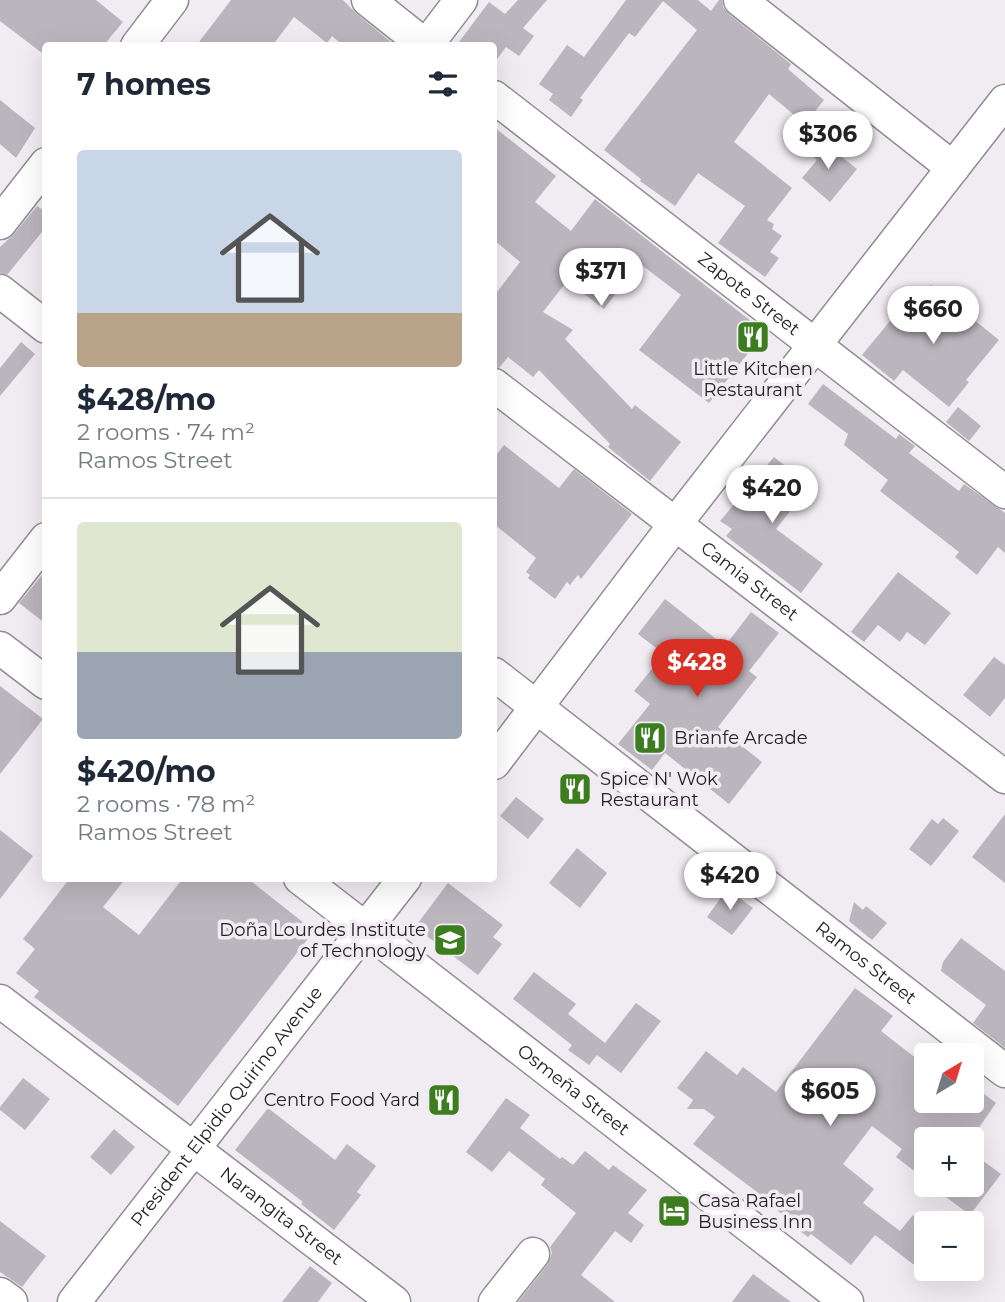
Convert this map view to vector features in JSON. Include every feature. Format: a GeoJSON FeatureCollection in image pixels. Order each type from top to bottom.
{"type":"FeatureCollection","features":[{"type":"Feature","properties":{"kind":"street"},"geometry":{"type":"LineString","coordinates":[[139,42],[172,0]]}},
{"type":"Feature","properties":{"kind":"street"},"geometry":{"type":"LineString","coordinates":[[368,0],[422,42]]}},
{"type":"Feature","properties":{"kind":"street"},"geometry":{"type":"LineString","coordinates":[[428,42],[461,0]]}},
{"type":"Feature","properties":{"kind":"street"},"geometry":{"type":"LineString","coordinates":[[740,0],[953,168]]}},
{"type":"Feature","properties":{"kind":"street","name":"Zapote Street"},"geometry":{"type":"LineString","coordinates":[[497,99],[1005,492]]}},
{"type":"Feature","properties":{"kind":"street"},"geometry":{"type":"LineString","coordinates":[[497,759],[676,523],[1005,101]]}},
{"type":"Feature","properties":{"kind":"street"},"geometry":{"type":"LineString","coordinates":[[0,222],[42,168]]}},
{"type":"Feature","properties":{"kind":"street"},"geometry":{"type":"LineString","coordinates":[[0,291],[42,324]]}},
{"type":"Feature","properties":{"kind":"street","name":"Camia Street"},"geometry":{"type":"LineString","coordinates":[[497,387],[1005,776]]}},
{"type":"Feature","properties":{"kind":"street"},"geometry":{"type":"LineString","coordinates":[[0,598],[42,544]]}},
{"type":"Feature","properties":{"kind":"street"},"geometry":{"type":"LineString","coordinates":[[0,648],[42,679]]}},
{"type":"Feature","properties":{"kind":"street","name":"Ramos Street"},"geometry":{"type":"LineString","coordinates":[[497,676],[1005,1071]]}},
{"type":"Feature","properties":{"kind":"street","name":"Osmeña Street"},"geometry":{"type":"LineString","coordinates":[[305,882],[847,1302]]}},
{"type":"Feature","properties":{"kind":"street","name":"President Elpidio Quirino Avenue"},"geometry":{"type":"LineString","coordinates":[[74,1302],[402,882]]}},
{"type":"Feature","properties":{"kind":"street","name":"Narangita Street"},"geometry":{"type":"LineString","coordinates":[[0,1001],[394,1302]]}},
{"type":"Feature","properties":{"kind":"street"},"geometry":{"type":"LineString","coordinates":[[495,1302],[534,1254]]}},
{"type":"Feature","properties":{"kind":"street"},"geometry":{"type":"LineString","coordinates":[[0,1294],[11,1302]]}},
{"type":"Feature","properties":{"kind":"building"},"geometry":{"type":"Polygon","coordinates":[[[0,0],[96,0],[123,22],[106,42],[42,42],[42,53],[0,21],[0,0]]]}},
{"type":"Feature","properties":{"kind":"building"},"geometry":{"type":"Polygon","coordinates":[[[231,0],[343,0],[391,42],[339,42],[332,36],[326,42],[294,17],[275,42],[199,42],[231,0]]]}},
{"type":"Feature","properties":{"kind":"building"},"geometry":{"type":"Polygon","coordinates":[[[518,0],[547,0],[523,28],[534,36],[519,56],[506,47],[497,59],[497,42],[459,42],[489,2],[505,14],[518,0]]]}},
{"type":"Feature","properties":{"kind":"building"},"geometry":{"type":"Polygon","coordinates":[[[626,0],[698,0],[711,11],[719,0],[722,0],[723,7],[729,14],[791,64],[788,69],[824,100],[805,124],[769,94],[734,142],[792,188],[767,220],[774,224],[772,229],[782,236],[770,252],[779,258],[765,277],[718,243],[745,206],[698,173],[675,206],[604,150],[697,30],[663,1],[635,37],[629,33],[580,98],[583,100],[571,117],[549,100],[553,94],[539,84],[567,45],[584,57],[626,0]]]}},
{"type":"Feature","properties":{"kind":"building"},"geometry":{"type":"Polygon","coordinates":[[[0,100],[35,128],[16,158],[0,144],[0,100]]]}},
{"type":"Feature","properties":{"kind":"building"},"geometry":{"type":"Polygon","coordinates":[[[497,129],[556,176],[535,202],[571,231],[595,199],[765,332],[709,403],[639,350],[681,295],[639,263],[604,309],[567,281],[543,312],[573,330],[565,339],[632,409],[635,405],[681,442],[650,481],[608,447],[610,444],[539,370],[533,377],[508,357],[497,368],[497,292],[520,262],[497,243],[497,129]]]}},
{"type":"Feature","properties":{"kind":"building"},"geometry":{"type":"Polygon","coordinates":[[[818,138],[857,169],[830,202],[802,178],[817,160],[807,152],[818,138]]]}},
{"type":"Feature","properties":{"kind":"building"},"geometry":{"type":"Polygon","coordinates":[[[37,206],[42,209],[42,232],[7,275],[0,273],[0,247],[37,206]]]}},
{"type":"Feature","properties":{"kind":"building"},"geometry":{"type":"Polygon","coordinates":[[[931,285],[999,340],[966,380],[969,382],[949,407],[903,370],[894,381],[862,355],[890,321],[897,326],[931,285]]]}},
{"type":"Feature","properties":{"kind":"building"},"geometry":{"type":"Polygon","coordinates":[[[21,342],[35,354],[0,396],[0,368],[21,342]]]}},
{"type":"Feature","properties":{"kind":"building"},"geometry":{"type":"Polygon","coordinates":[[[823,384],[896,439],[899,434],[915,446],[909,453],[959,491],[964,484],[1005,513],[1005,553],[998,547],[977,575],[955,557],[959,552],[880,491],[888,480],[844,445],[848,434],[808,404],[823,384]]]}},
{"type":"Feature","properties":{"kind":"building"},"geometry":{"type":"Polygon","coordinates":[[[958,407],[981,426],[969,441],[946,422],[958,407]]]}},
{"type":"Feature","properties":{"kind":"building"},"geometry":{"type":"Polygon","coordinates":[[[504,445],[559,488],[574,469],[632,514],[581,579],[578,575],[570,585],[567,582],[555,599],[528,578],[530,575],[526,572],[536,558],[497,526],[497,454],[504,445]]]}},
{"type":"Feature","properties":{"kind":"building"},"geometry":{"type":"Polygon","coordinates":[[[774,457],[810,486],[776,529],[823,564],[801,593],[726,536],[732,529],[720,521],[774,457]]]}},
{"type":"Feature","properties":{"kind":"building"},"geometry":{"type":"Polygon","coordinates":[[[898,572],[951,613],[925,645],[907,632],[900,642],[878,625],[864,642],[851,632],[898,572]]]}},
{"type":"Feature","properties":{"kind":"building"},"geometry":{"type":"Polygon","coordinates":[[[42,575],[42,621],[19,603],[42,575]]]}},
{"type":"Feature","properties":{"kind":"building"},"geometry":{"type":"Polygon","coordinates":[[[665,599],[725,646],[751,612],[779,633],[749,671],[757,677],[718,727],[762,762],[729,804],[665,753],[652,770],[618,744],[650,704],[634,691],[664,654],[638,634],[665,599]]]}},
{"type":"Feature","properties":{"kind":"building"},"geometry":{"type":"Polygon","coordinates":[[[994,657],[1005,665],[1005,698],[990,717],[963,695],[994,657]]]}},
{"type":"Feature","properties":{"kind":"building"},"geometry":{"type":"Polygon","coordinates":[[[0,686],[42,720],[0,774],[0,686]]]}},
{"type":"Feature","properties":{"kind":"building"},"geometry":{"type":"Polygon","coordinates":[[[516,797],[544,819],[528,839],[500,816],[516,797]]]}},
{"type":"Feature","properties":{"kind":"building"},"geometry":{"type":"Polygon","coordinates":[[[1005,814],[1005,883],[972,857],[1005,814]]]}},
{"type":"Feature","properties":{"kind":"building"},"geometry":{"type":"Polygon","coordinates":[[[943,818],[959,831],[931,866],[909,849],[932,819],[938,824],[943,818]]]}},
{"type":"Feature","properties":{"kind":"building"},"geometry":{"type":"Polygon","coordinates":[[[0,830],[33,856],[0,899],[0,830]]]}},
{"type":"Feature","properties":{"kind":"building"},"geometry":{"type":"Polygon","coordinates":[[[577,848],[607,873],[580,908],[549,883],[577,848]]]}},
{"type":"Feature","properties":{"kind":"building"},"geometry":{"type":"Polygon","coordinates":[[[67,882],[123,882],[103,907],[139,935],[180,882],[252,882],[314,931],[178,1106],[34,997],[39,991],[16,973],[35,949],[23,939],[67,882]]]}},
{"type":"Feature","properties":{"kind":"building"},"geometry":{"type":"Polygon","coordinates":[[[448,883],[503,925],[493,937],[502,944],[478,975],[415,927],[448,883]]]}},
{"type":"Feature","properties":{"kind":"building"},"geometry":{"type":"Polygon","coordinates":[[[727,889],[753,908],[732,935],[707,917],[727,889]]]}},
{"type":"Feature","properties":{"kind":"building"},"geometry":{"type":"Polygon","coordinates":[[[854,902],[863,910],[866,906],[887,923],[872,940],[849,921],[854,902]]]}},
{"type":"Feature","properties":{"kind":"building"},"geometry":{"type":"Polygon","coordinates":[[[961,938],[1005,971],[1005,1048],[973,1023],[986,1005],[941,971],[943,962],[961,938]]]}},
{"type":"Feature","properties":{"kind":"building"},"geometry":{"type":"Polygon","coordinates":[[[534,972],[576,1004],[568,1014],[605,1043],[636,1003],[661,1021],[621,1073],[597,1055],[589,1065],[568,1050],[572,1045],[513,999],[534,972]]]}},
{"type":"Feature","properties":{"kind":"building"},"geometry":{"type":"Polygon","coordinates":[[[855,988],[893,1016],[881,1031],[914,1057],[914,1113],[984,1113],[984,1094],[996,1103],[979,1127],[914,1127],[914,1171],[896,1157],[902,1149],[872,1126],[843,1164],[874,1189],[863,1203],[900,1231],[914,1216],[914,1265],[875,1235],[851,1265],[811,1234],[808,1237],[757,1192],[693,1144],[715,1117],[704,1109],[687,1109],[693,1100],[677,1088],[706,1051],[737,1075],[743,1067],[776,1092],[855,988]]]}},
{"type":"Feature","properties":{"kind":"building"},"geometry":{"type":"Polygon","coordinates":[[[23,1078],[50,1099],[25,1130],[0,1110],[23,1078]]]}},
{"type":"Feature","properties":{"kind":"building"},"geometry":{"type":"Polygon","coordinates":[[[506,1098],[530,1115],[520,1128],[560,1159],[562,1157],[573,1165],[585,1151],[609,1170],[613,1165],[647,1190],[628,1213],[644,1225],[631,1243],[615,1231],[581,1275],[615,1302],[518,1302],[547,1265],[552,1253],[550,1247],[576,1213],[541,1185],[545,1179],[509,1151],[492,1172],[466,1152],[506,1098]]]}},
{"type":"Feature","properties":{"kind":"building"},"geometry":{"type":"Polygon","coordinates":[[[268,1108],[335,1160],[347,1144],[376,1166],[357,1192],[361,1195],[334,1230],[301,1204],[303,1202],[235,1150],[268,1108]]]}},
{"type":"Feature","properties":{"kind":"building"},"geometry":{"type":"Polygon","coordinates":[[[114,1129],[135,1147],[111,1175],[90,1157],[114,1129]]]}},
{"type":"Feature","properties":{"kind":"building"},"geometry":{"type":"Polygon","coordinates":[[[984,1162],[1001,1174],[984,1196],[984,1162]]]}},
{"type":"Feature","properties":{"kind":"building"},"geometry":{"type":"Polygon","coordinates":[[[946,1197],[984,1197],[973,1211],[965,1211],[946,1197]]]}},
{"type":"Feature","properties":{"kind":"building"},"geometry":{"type":"Polygon","coordinates":[[[0,1221],[46,1256],[22,1287],[0,1272],[0,1221]]]}},
{"type":"Feature","properties":{"kind":"building"},"geometry":{"type":"Polygon","coordinates":[[[310,1266],[332,1283],[318,1302],[282,1302],[310,1266]]]}},
{"type":"Feature","properties":{"kind":"building"},"geometry":{"type":"Polygon","coordinates":[[[753,1274],[791,1302],[732,1302],[753,1274]]]}},
{"type":"Feature","properties":{"kind":"place","name":"Little Kitchen Restaurant"},"geometry":{"type":"Point","coordinates":[753,337]}},
{"type":"Feature","properties":{"kind":"place","name":"Brianfe Arcade"},"geometry":{"type":"Point","coordinates":[650,738]}},
{"type":"Feature","properties":{"kind":"place","name":"Spice N' Wok Restaurant"},"geometry":{"type":"Point","coordinates":[575,789]}},
{"type":"Feature","properties":{"kind":"place","name":"Doña Lourdes Institute of Technology"},"geometry":{"type":"Point","coordinates":[450,940]}},
{"type":"Feature","properties":{"kind":"place","name":"Centro Food Yard"},"geometry":{"type":"Point","coordinates":[444,1100]}},
{"type":"Feature","properties":{"kind":"place","name":"Casa Rafael Business Inn"},"geometry":{"type":"Point","coordinates":[674,1211]}}]}
